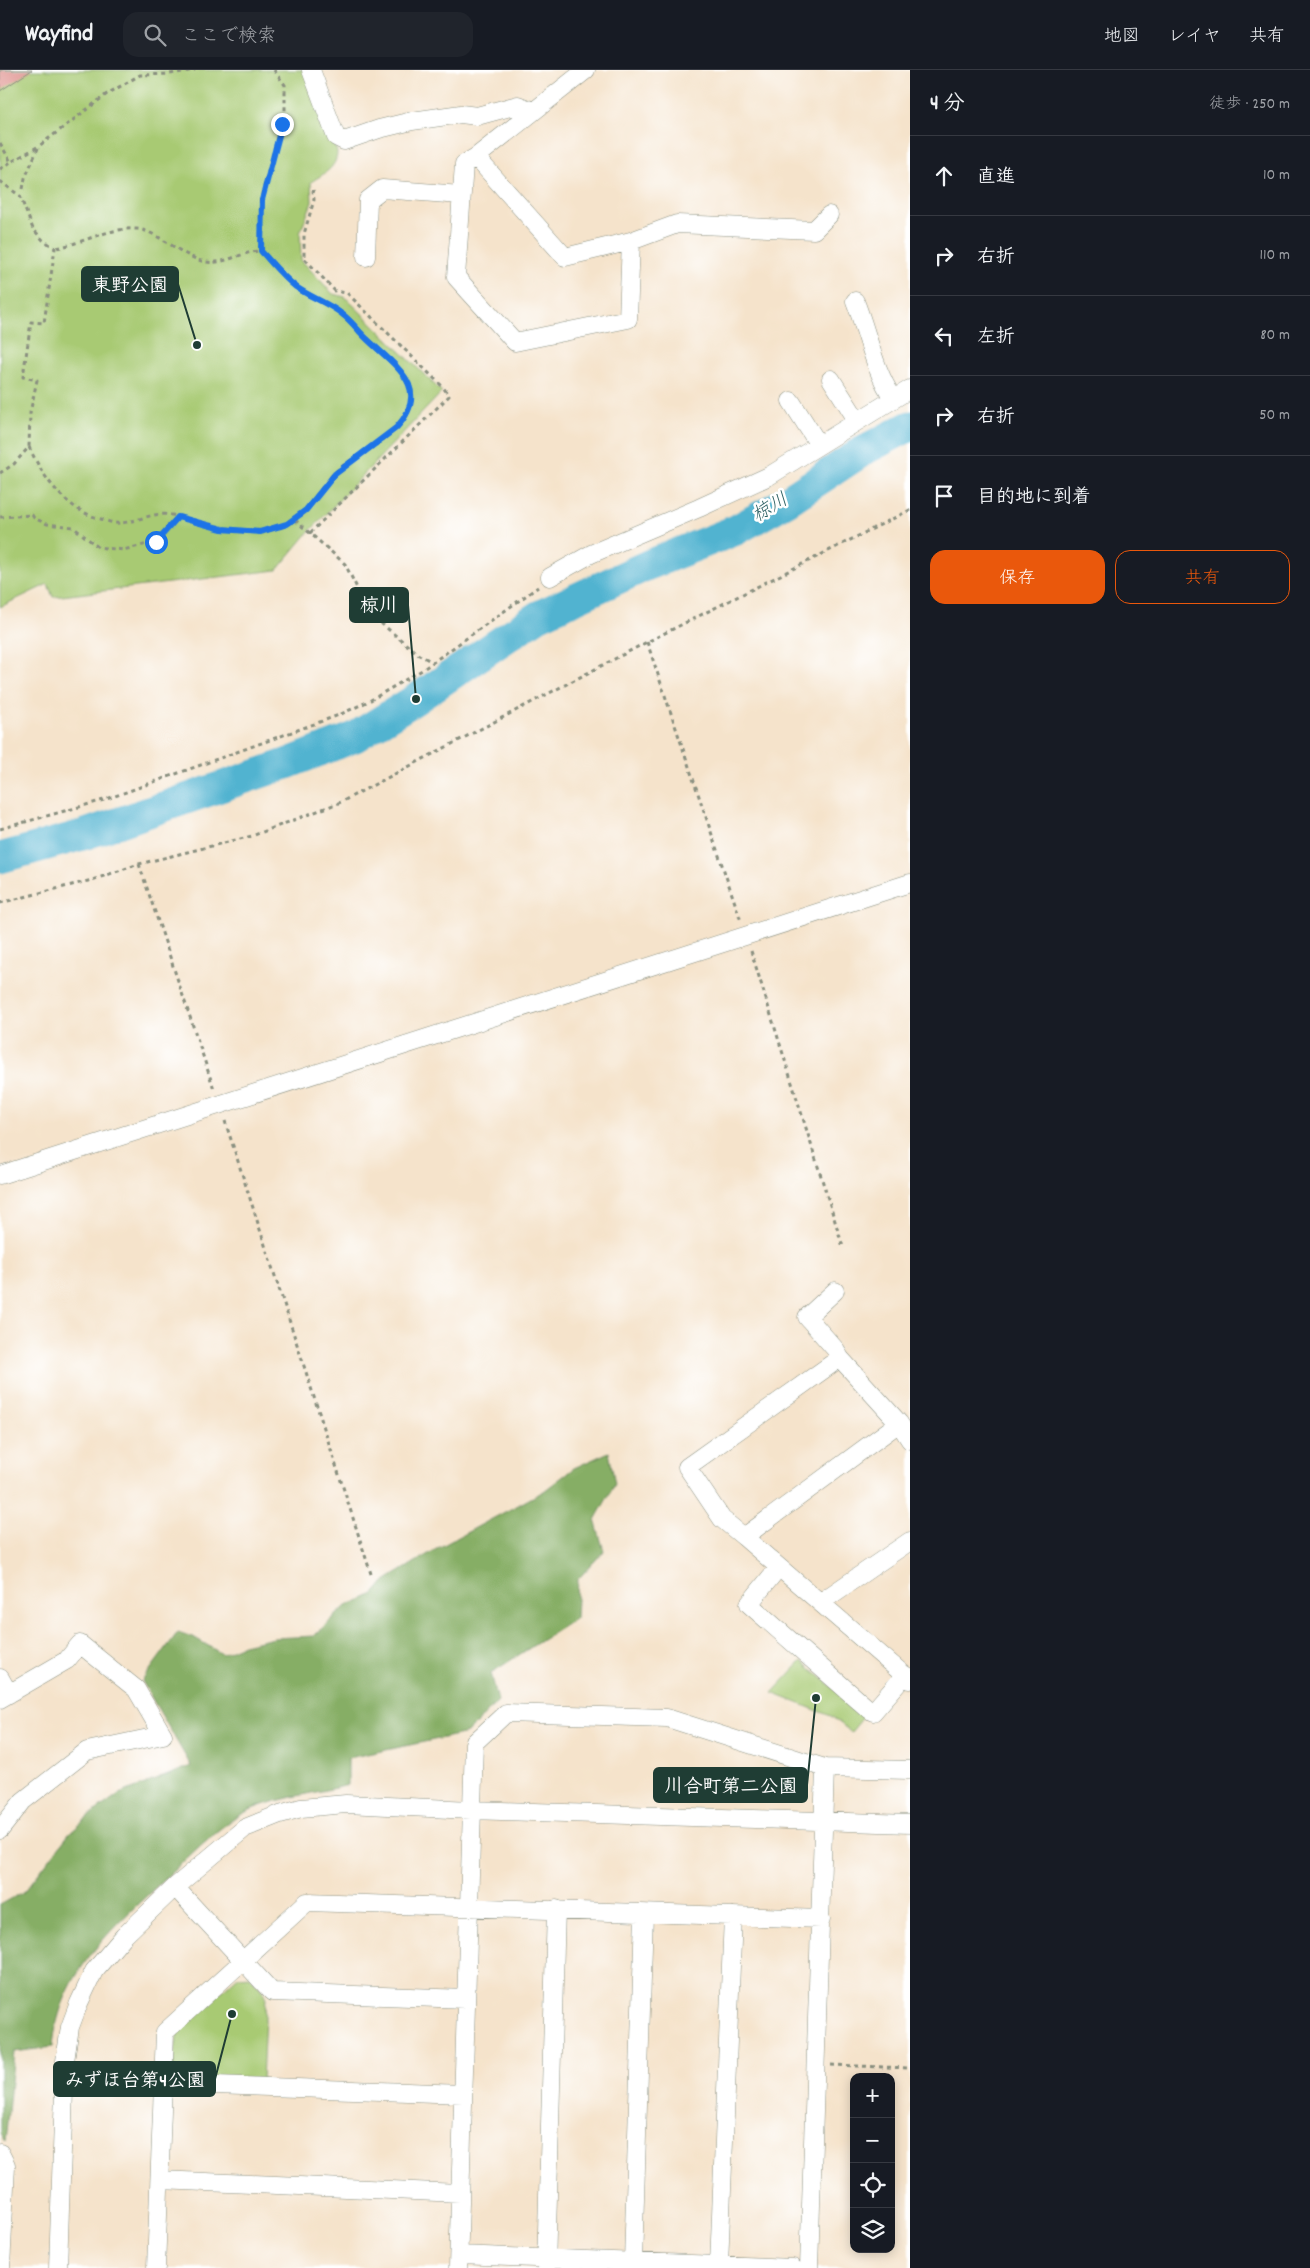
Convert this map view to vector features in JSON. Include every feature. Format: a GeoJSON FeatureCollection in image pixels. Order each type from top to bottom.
{"type":"FeatureCollection","features":[{"type":"Feature","properties":{"kind":"street"},"geometry":{"type":"LineString","coordinates":[[311,70],[336,137],[344,141],[379,129],[412,121],[461,114],[477,116],[518,105],[533,111]]}},
{"type":"Feature","properties":{"kind":"street"},"geometry":{"type":"LineString","coordinates":[[586,70],[476,157],[464,164],[456,278],[515,342],[628,319],[630,241]]}},
{"type":"Feature","properties":{"kind":"street"},"geometry":{"type":"LineString","coordinates":[[476,157],[565,257],[630,241],[677,224],[814,230],[829,215]]}},
{"type":"Feature","properties":{"kind":"street"},"geometry":{"type":"LineString","coordinates":[[366,257],[368,200],[382,189],[461,195]]}},
{"type":"Feature","properties":{"kind":"street"},"geometry":{"type":"LineString","coordinates":[[855,301],[881,380],[893,398]]}},
{"type":"Feature","properties":{"kind":"street"},"geometry":{"type":"LineString","coordinates":[[830,379],[857,420]]}},
{"type":"Feature","properties":{"kind":"street"},"geometry":{"type":"LineString","coordinates":[[550,577],[591,554],[750,486],[910,389]]}},
{"type":"Feature","properties":{"kind":"street"},"geometry":{"type":"LineString","coordinates":[[792,401],[819,445]]}},
{"type":"Feature","properties":{"kind":"street"},"geometry":{"type":"LineString","coordinates":[[0,1175],[910,883]]}},
{"type":"Feature","properties":{"kind":"street"},"geometry":{"type":"LineString","coordinates":[[835,1291],[807,1317],[836,1350],[840,1358],[899,1423],[910,1440]]}},
{"type":"Feature","properties":{"kind":"street"},"geometry":{"type":"LineString","coordinates":[[778,1568],[749,1604],[873,1712],[907,1678],[822,1602],[778,1568],[744,1536],[722,1519],[687,1467],[840,1358]]}},
{"type":"Feature","properties":{"kind":"street"},"geometry":{"type":"LineString","coordinates":[[744,1536],[899,1423]]}},
{"type":"Feature","properties":{"kind":"street"},"geometry":{"type":"LineString","coordinates":[[822,1602],[910,1541]]}},
{"type":"Feature","properties":{"kind":"street"},"geometry":{"type":"LineString","coordinates":[[0,1678],[4,1697],[67,1660],[80,1644],[136,1689],[163,1735],[86,1751],[23,1801],[0,1830]]}},
{"type":"Feature","properties":{"kind":"street"},"geometry":{"type":"LineString","coordinates":[[793,2268],[634,2262],[458,2262],[467,1907],[474,1743],[506,1713],[667,1718],[825,1768],[910,1770]]}},
{"type":"Feature","properties":{"kind":"street"},"geometry":{"type":"LineString","coordinates":[[809,2268],[825,1768]]}},
{"type":"Feature","properties":{"kind":"street"},"geometry":{"type":"LineString","coordinates":[[58,2268],[65,2061],[70,2026],[94,1971],[124,1936],[175,1887],[245,1828],[280,1814],[324,1804],[910,1824]]}},
{"type":"Feature","properties":{"kind":"street"},"geometry":{"type":"LineString","coordinates":[[175,1887],[272,1992],[466,1999]]}},
{"type":"Feature","properties":{"kind":"street"},"geometry":{"type":"LineString","coordinates":[[156,2268],[165,2032],[306,1902],[821,1919]]}},
{"type":"Feature","properties":{"kind":"street"},"geometry":{"type":"LineString","coordinates":[[546,2263],[556,1909]]}},
{"type":"Feature","properties":{"kind":"street"},"geometry":{"type":"LineString","coordinates":[[634,2262],[644,1914]]}},
{"type":"Feature","properties":{"kind":"street"},"geometry":{"type":"LineString","coordinates":[[719,2266],[733,1916]]}},
{"type":"Feature","properties":{"kind":"street"},"geometry":{"type":"LineString","coordinates":[[162,2083],[463,2094]]}},
{"type":"Feature","properties":{"kind":"street"},"geometry":{"type":"LineString","coordinates":[[0,2153],[6,2165],[1,2268]]}},
{"type":"Feature","properties":{"kind":"street"},"geometry":{"type":"LineString","coordinates":[[160,2180],[460,2193]]}},
{"type":"Feature","properties":{"kind":"path"},"geometry":{"type":"LineString","coordinates":[[138,70],[140,75]]}},
{"type":"Feature","properties":{"kind":"path"},"geometry":{"type":"LineString","coordinates":[[0,169],[39,146],[107,94],[140,75],[170,74],[195,70]]}},
{"type":"Feature","properties":{"kind":"path"},"geometry":{"type":"LineString","coordinates":[[261,251],[262,200],[285,111],[285,85],[274,70]]}},
{"type":"Feature","properties":{"kind":"path"},"geometry":{"type":"LineString","coordinates":[[0,143],[11,162]]}},
{"type":"Feature","properties":{"kind":"path"},"geometry":{"type":"LineString","coordinates":[[23,189],[25,178],[39,146]]}},
{"type":"Feature","properties":{"kind":"path"},"geometry":{"type":"LineString","coordinates":[[0,181],[20,196],[33,229],[43,240],[55,248],[108,231],[138,229],[152,234],[167,244],[205,262],[217,262],[251,251],[261,251],[296,286],[350,321],[397,366],[407,378],[410,387],[411,404],[403,421],[372,448],[358,455],[335,474],[306,510],[295,520],[271,530],[260,532],[222,529],[169,515],[147,516],[117,524],[85,514],[72,507],[59,493],[35,460],[29,447],[30,413],[36,380],[23,377],[30,322],[44,323],[55,248]]}},
{"type":"Feature","properties":{"kind":"path"},"geometry":{"type":"LineString","coordinates":[[310,533],[449,396],[443,387],[347,293],[335,291],[304,258],[304,234],[314,200],[313,190]]}},
{"type":"Feature","properties":{"kind":"path"},"geometry":{"type":"LineString","coordinates":[[0,473],[14,464],[29,447]]}},
{"type":"Feature","properties":{"kind":"path"},"geometry":{"type":"LineString","coordinates":[[0,903],[92,880],[139,864],[252,836],[341,802],[647,642],[910,510]]}},
{"type":"Feature","properties":{"kind":"path"},"geometry":{"type":"LineString","coordinates":[[0,517],[32,515],[34,518],[47,524],[73,527],[98,547],[123,550],[156,542],[178,517]]}},
{"type":"Feature","properties":{"kind":"path"},"geometry":{"type":"LineString","coordinates":[[295,520],[345,564],[364,602],[382,624],[419,655],[433,662]]}},
{"type":"Feature","properties":{"kind":"path"},"geometry":{"type":"LineString","coordinates":[[0,829],[104,800],[317,724],[369,701],[433,662],[550,577]]}},
{"type":"Feature","properties":{"kind":"path"},"geometry":{"type":"LineString","coordinates":[[647,642],[746,936],[843,1247]]}},
{"type":"Feature","properties":{"kind":"path"},"geometry":{"type":"LineString","coordinates":[[139,864],[372,1577]]}},
{"type":"Feature","properties":{"kind":"path"},"geometry":{"type":"LineString","coordinates":[[816,2064],[910,2068]]}},
{"type":"Feature","properties":{"kind":"green space"},"geometry":{"type":"Polygon","coordinates":[[[0,70],[305,70],[337,152],[332,166],[311,182],[312,202],[300,233],[301,260],[333,294],[345,297],[442,392],[308,533],[277,570],[53,597],[48,584],[0,607],[0,70]]]}},
{"type":"Feature","properties":{"kind":"green space"},"geometry":{"type":"Polygon","coordinates":[[[609,1452],[615,1484],[595,1520],[604,1551],[578,1579],[576,1618],[491,1673],[498,1701],[467,1733],[348,1758],[348,1785],[279,1800],[253,1809],[222,1827],[195,1851],[130,1912],[94,1951],[66,1995],[58,2020],[53,2047],[14,2052],[5,2142],[0,2133],[0,1905],[25,1891],[69,1834],[94,1812],[119,1794],[191,1766],[142,1681],[178,1632],[195,1638],[222,1654],[243,1645],[274,1638],[314,1636],[346,1606],[374,1594],[385,1581],[438,1548],[544,1491],[574,1468],[609,1452]]]}},
{"type":"Feature","properties":{"kind":"green space"},"geometry":{"type":"Polygon","coordinates":[[[802,1661],[865,1715],[851,1732],[831,1716],[772,1693],[802,1661]]]}},
{"type":"Feature","properties":{"kind":"green space"},"geometry":{"type":"Polygon","coordinates":[[[250,1976],[266,1995],[262,2080],[179,2075],[172,2068],[178,2033],[237,1977],[250,1976]]]}},
{"type":"Feature","properties":{"kind":"building"},"geometry":{"type":"Polygon","coordinates":[[[0,70],[32,70],[0,91],[0,70]]]}},
{"type":"Feature","properties":{"kind":"waterway","name":"椋川"},"geometry":{"type":"LineString","coordinates":[[0,858],[86,834],[289,763],[355,737],[416,699],[538,616],[648,565],[736,530],[787,501],[866,449],[910,426]]}},
{"type":"Feature","properties":{"kind":"place","name":"東野公園"},"geometry":{"type":"Point","coordinates":[197,345]}},
{"type":"Feature","properties":{"kind":"place","name":"椋川"},"geometry":{"type":"Point","coordinates":[416,699]}},
{"type":"Feature","properties":{"kind":"place","name":"川合町第二公園"},"geometry":{"type":"Point","coordinates":[816,1698]}},
{"type":"Feature","properties":{"kind":"place","name":"みずほ台第4公園"},"geometry":{"type":"Point","coordinates":[232,2014]}},
{"type":"Feature","properties":{"kind":"route"},"geometry":{"type":"LineString","coordinates":[[156,542],[178,517],[222,529],[260,532],[271,530],[295,520],[306,510],[335,474],[358,455],[372,448],[396,428],[403,421],[411,404],[410,387],[407,378],[397,366],[343,314],[302,291],[288,280],[261,251],[262,200],[267,175],[282,124]]}}]}
